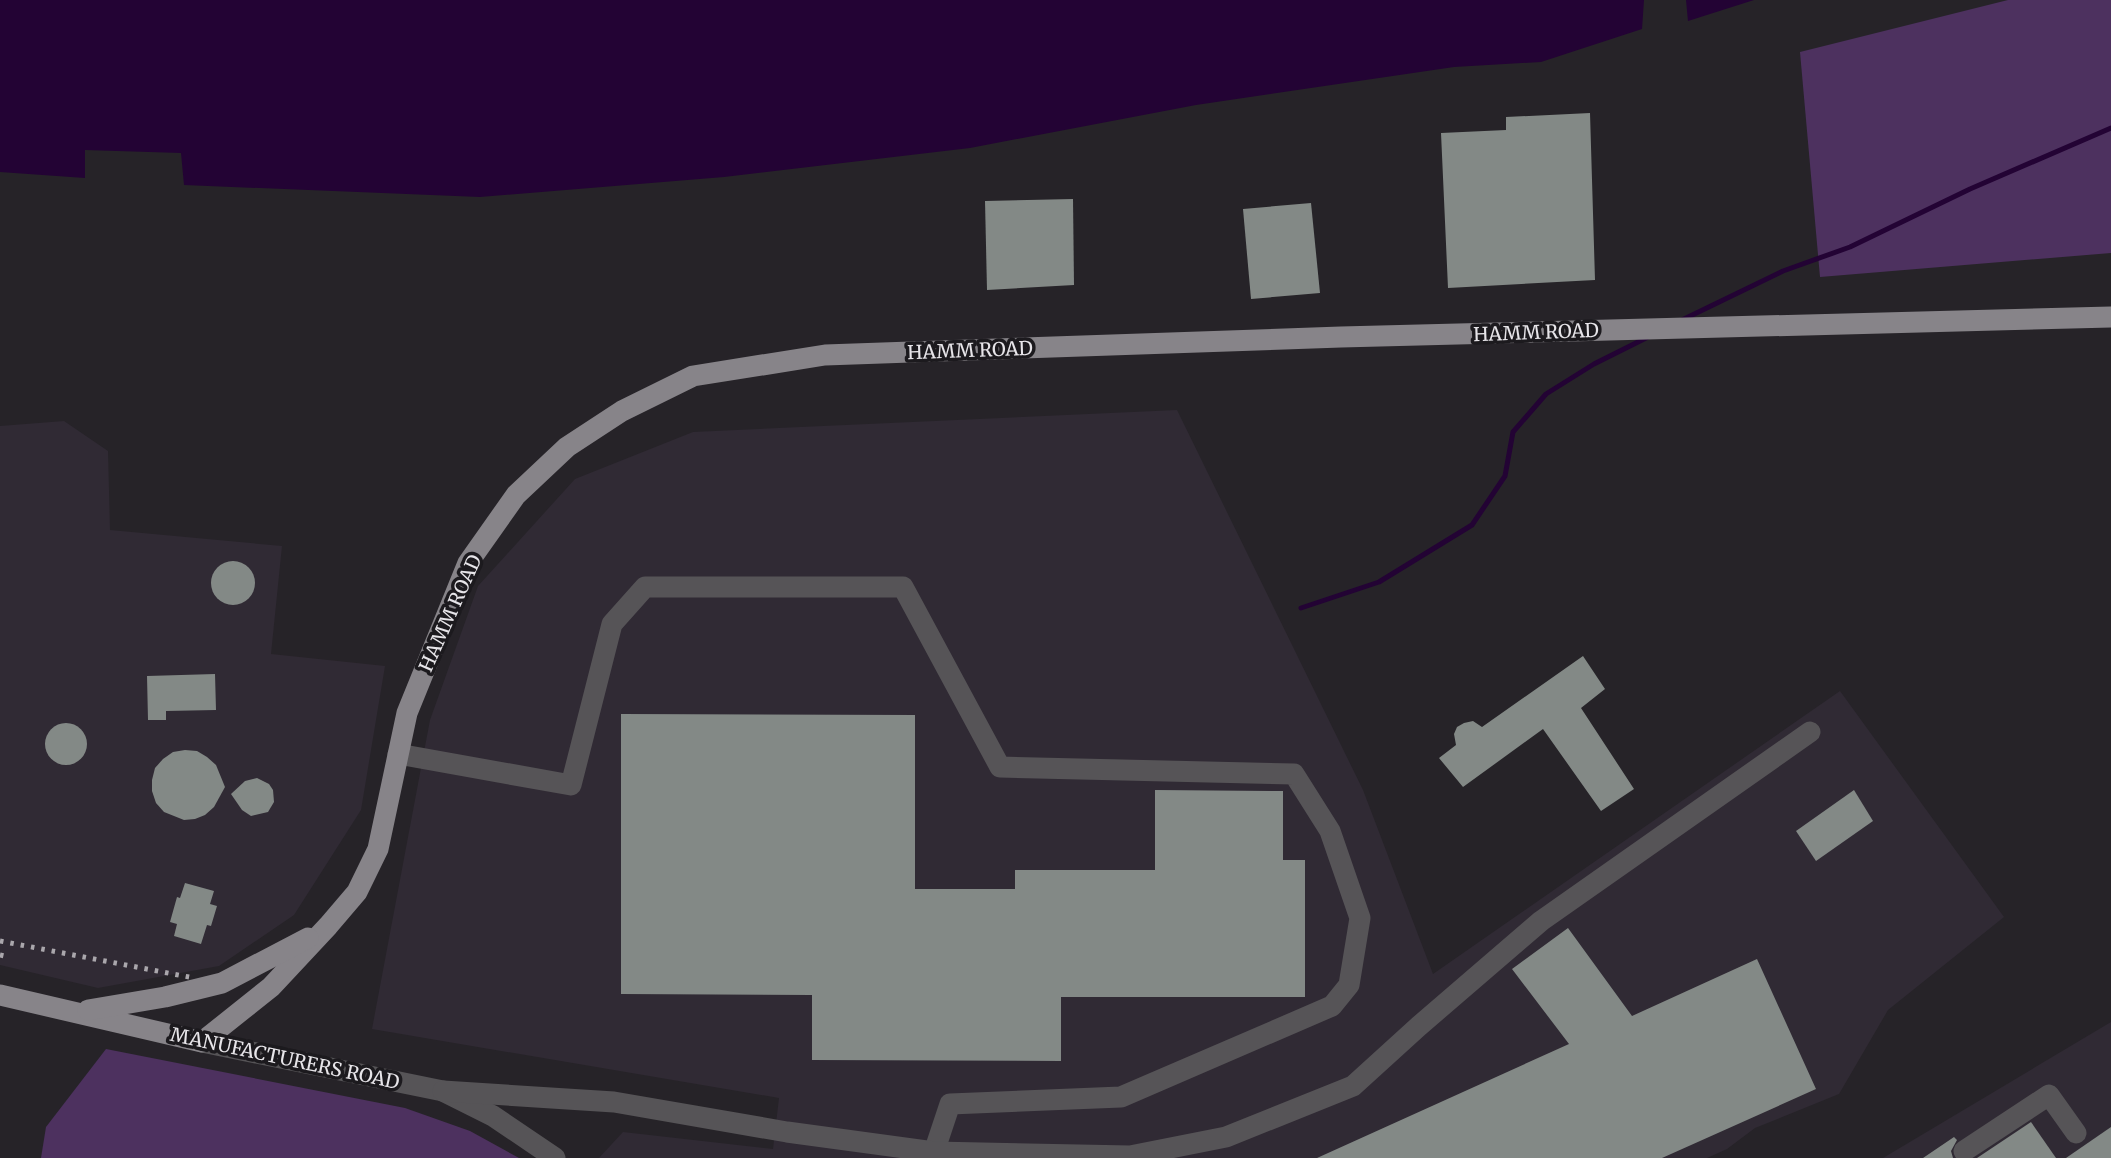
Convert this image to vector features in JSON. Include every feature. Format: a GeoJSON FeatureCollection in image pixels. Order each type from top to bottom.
{"type":"FeatureCollection","features":[{"type":"Feature","properties":{"kind":"main road","name":"HAMM ROAD"},"geometry":{"type":"LineString","coordinates":[[202,1042],[271,988],[357,891],[378,849],[407,713],[468,563],[516,495],[567,447],[622,411],[693,376],[837,355],[1355,336],[2111,317]]}},
{"type":"Feature","properties":{"kind":"main road"},"geometry":{"type":"LineString","coordinates":[[78,1012],[222,983],[281,954],[328,926]]}},
{"type":"Feature","properties":{"kind":"main road","name":"MANUFACTURERS ROAD"},"geometry":{"type":"LineString","coordinates":[[0,995],[202,1042]]}},
{"type":"Feature","properties":{"kind":"street"},"geometry":{"type":"LineString","coordinates":[[398,754],[571,785],[612,624],[645,587],[903,587],[1000,767],[1294,774],[1330,831],[1360,918],[1349,985],[1332,1006],[1121,1097],[950,1104],[934,1152]]}},
{"type":"Feature","properties":{"kind":"street"},"geometry":{"type":"LineString","coordinates":[[443,1091],[614,1102],[787,1132],[934,1152],[1130,1156],[1226,1138],[1353,1086],[1541,921],[1810,732]]}},
{"type":"Feature","properties":{"kind":"street","name":"MANUFACTURERS ROAD"},"geometry":{"type":"LineString","coordinates":[[202,1042],[443,1091],[493,1116],[555,1158]]}},
{"type":"Feature","properties":{"kind":"street"},"geometry":{"type":"LineString","coordinates":[[1964,1151],[2049,1095],[2076,1133]]}},
{"type":"Feature","properties":{"kind":"shaded area"},"geometry":{"type":"Polygon","coordinates":[[[0,0],[1644,0],[1642,29],[1541,62],[1454,67],[1196,105],[970,148],[724,177],[480,197],[184,185],[181,153],[85,150],[85,178],[0,172],[0,0]]]}},
{"type":"Feature","properties":{"kind":"shaded area"},"geometry":{"type":"Polygon","coordinates":[[[1686,0],[1754,0],[1688,21],[1686,0]]]}},
{"type":"Feature","properties":{"kind":"shaded area"},"geometry":{"type":"Polygon","coordinates":[[[2008,0],[2111,0],[2111,253],[1820,277],[1800,52],[2008,0]]]}},
{"type":"Feature","properties":{"kind":"shaded area"},"geometry":{"type":"Polygon","coordinates":[[[1177,410],[1363,790],[1433,974],[1840,691],[2004,917],[1888,1010],[1839,1094],[1755,1128],[1727,1149],[1707,1158],[599,1158],[623,1132],[773,1149],[779,1098],[372,1029],[430,720],[478,586],[575,479],[693,432],[1177,410]]]}},
{"type":"Feature","properties":{"kind":"shaded area"},"geometry":{"type":"Polygon","coordinates":[[[64,421],[108,451],[110,530],[282,546],[271,654],[385,666],[361,810],[294,915],[219,966],[98,988],[0,965],[0,426],[64,421]]]}},
{"type":"Feature","properties":{"kind":"shaded area"},"geometry":{"type":"Polygon","coordinates":[[[2111,1022],[2111,1158],[1883,1158],[2111,1022]]]}},
{"type":"Feature","properties":{"kind":"shaded area"},"geometry":{"type":"Polygon","coordinates":[[[106,1049],[405,1108],[470,1131],[519,1158],[41,1158],[46,1127],[106,1049]]]}},
{"type":"Feature","properties":{"kind":"building"},"geometry":{"type":"Polygon","coordinates":[[[1590,113],[1595,280],[1448,288],[1441,133],[1506,130],[1506,117],[1590,113]]]}},
{"type":"Feature","properties":{"kind":"building"},"geometry":{"type":"Polygon","coordinates":[[[1073,199],[1074,285],[987,290],[985,201],[1073,199]]]}},
{"type":"Feature","properties":{"kind":"building"},"geometry":{"type":"Polygon","coordinates":[[[1311,203],[1320,293],[1251,299],[1243,209],[1311,203]]]}},
{"type":"Feature","properties":{"kind":"building"},"geometry":{"type":"Polygon","coordinates":[[[233,561],[249,567],[255,583],[249,599],[233,605],[217,599],[211,583],[217,567],[233,561]]]}},
{"type":"Feature","properties":{"kind":"building"},"geometry":{"type":"Polygon","coordinates":[[[1583,656],[1605,689],[1581,708],[1634,789],[1601,811],[1543,729],[1463,787],[1439,758],[1456,745],[1454,734],[1457,727],[1473,721],[1482,727],[1583,656]]]}},
{"type":"Feature","properties":{"kind":"building"},"geometry":{"type":"Polygon","coordinates":[[[215,674],[216,710],[166,711],[166,720],[148,720],[147,676],[215,674]]]}},
{"type":"Feature","properties":{"kind":"building"},"geometry":{"type":"Polygon","coordinates":[[[621,714],[915,715],[915,889],[1015,889],[1015,870],[1155,870],[1155,790],[1283,791],[1283,860],[1305,860],[1305,997],[1061,997],[1061,1061],[812,1060],[812,995],[621,994],[621,714]]]}},
{"type":"Feature","properties":{"kind":"building"},"geometry":{"type":"Polygon","coordinates":[[[66,723],[81,729],[87,744],[81,759],[66,765],[51,759],[45,744],[51,729],[66,723]]]}},
{"type":"Feature","properties":{"kind":"building"},"geometry":{"type":"Polygon","coordinates":[[[197,751],[216,765],[225,787],[214,807],[205,815],[184,820],[164,812],[156,803],[152,780],[155,768],[163,759],[173,752],[197,751]]]}},
{"type":"Feature","properties":{"kind":"building"},"geometry":{"type":"Polygon","coordinates":[[[257,778],[269,784],[273,790],[274,802],[268,812],[251,816],[242,810],[231,794],[245,781],[257,778]]]}},
{"type":"Feature","properties":{"kind":"building"},"geometry":{"type":"Polygon","coordinates":[[[1854,790],[1873,821],[1816,861],[1796,831],[1854,790]]]}},
{"type":"Feature","properties":{"kind":"building"},"geometry":{"type":"Polygon","coordinates":[[[185,883],[214,891],[210,904],[217,906],[211,926],[207,925],[201,944],[174,936],[177,924],[170,922],[177,897],[180,898],[185,883]]]}},
{"type":"Feature","properties":{"kind":"building"},"geometry":{"type":"Polygon","coordinates":[[[1568,928],[1632,1016],[1757,959],[1816,1089],[1662,1158],[1317,1158],[1569,1044],[1512,969],[1568,928]]]}},
{"type":"Feature","properties":{"kind":"building"},"geometry":{"type":"Polygon","coordinates":[[[2031,1122],[2056,1158],[1977,1158],[2031,1122]]]}},
{"type":"Feature","properties":{"kind":"building"},"geometry":{"type":"Polygon","coordinates":[[[2111,1127],[2111,1158],[2066,1158],[2111,1127]]]}},
{"type":"Feature","properties":{"kind":"building"},"geometry":{"type":"Polygon","coordinates":[[[1954,1137],[1957,1140],[1951,1151],[1953,1158],[1923,1158],[1954,1137]]]}},
{"type":"Feature","properties":{"kind":"waterway"},"geometry":{"type":"LineString","coordinates":[[1682,320],[1783,271],[1850,247],[1970,189],[2111,128]]}},
{"type":"Feature","properties":{"kind":"waterway"},"geometry":{"type":"LineString","coordinates":[[1301,608],[1379,582],[1472,525],[1505,476],[1513,432],[1546,394],[1594,364],[1648,337]]}},
{"type":"Feature","properties":{"kind":"railway"},"geometry":{"type":"LineString","coordinates":[[0,941],[194,978]]}},
{"type":"Feature","properties":{"kind":"railway"},"geometry":{"type":"LineString","coordinates":[[0,955],[9,957]]}}]}
